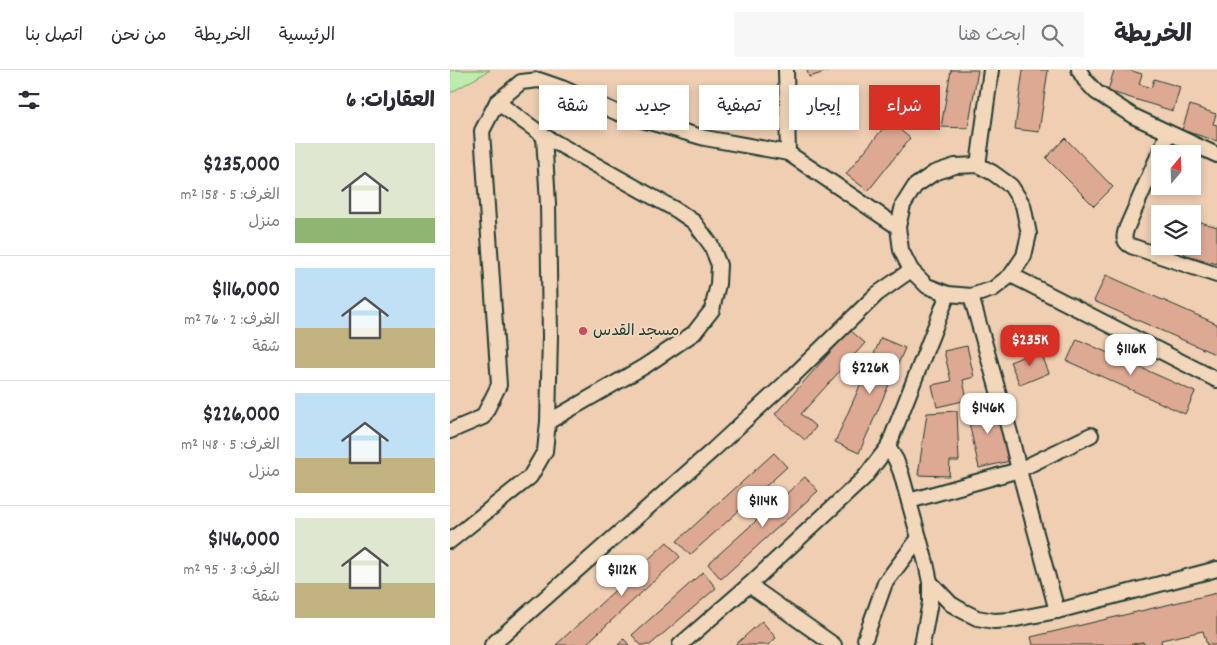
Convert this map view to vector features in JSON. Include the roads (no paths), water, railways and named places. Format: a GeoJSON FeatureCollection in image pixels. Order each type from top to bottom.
{"type":"FeatureCollection","features":[{"type":"Feature","properties":{"kind":"street"},"geometry":{"type":"LineString","coordinates":[[786,70],[788,153]]}},
{"type":"Feature","properties":{"kind":"street"},"geometry":{"type":"LineString","coordinates":[[978,165],[991,70]]}},
{"type":"Feature","properties":{"kind":"street"},"geometry":{"type":"LineString","coordinates":[[1079,70],[1096,92],[1134,116],[1217,155]]}},
{"type":"Feature","properties":{"kind":"street"},"geometry":{"type":"LineString","coordinates":[[450,431],[483,417],[499,385],[482,131],[497,102],[521,82],[539,80],[562,88],[618,114],[704,138],[788,153],[898,227]]}},
{"type":"Feature","properties":{"kind":"street"},"geometry":{"type":"LineString","coordinates":[[497,102],[544,136],[678,211],[694,222],[711,245],[719,265],[718,284],[712,310],[694,333],[645,366],[548,422]]}},
{"type":"Feature","properties":{"kind":"street"},"geometry":{"type":"LineString","coordinates":[[1168,133],[1127,228],[1124,240],[1131,246],[1217,275]]}},
{"type":"Feature","properties":{"kind":"street"},"geometry":{"type":"LineString","coordinates":[[450,541],[530,477],[545,451],[548,422],[550,326],[548,204],[544,136]]}},
{"type":"Feature","properties":{"kind":"street"},"geometry":{"type":"LineString","coordinates":[[978,165],[1011,186],[1023,205],[1028,234],[1024,256],[1011,275],[993,289],[971,296],[948,294],[928,286],[911,270],[901,250],[898,227],[903,205],[915,186],[934,173],[955,166],[978,165]]}},
{"type":"Feature","properties":{"kind":"street"},"geometry":{"type":"LineString","coordinates":[[492,645],[713,450],[792,377],[877,294],[911,270]]}},
{"type":"Feature","properties":{"kind":"street"},"geometry":{"type":"LineString","coordinates":[[1011,275],[1217,380]]}},
{"type":"Feature","properties":{"kind":"street"},"geometry":{"type":"LineString","coordinates":[[680,645],[749,585],[864,478],[888,447],[948,294]]}},
{"type":"Feature","properties":{"kind":"street"},"geometry":{"type":"LineString","coordinates":[[971,296],[1010,432],[1057,611]]}},
{"type":"Feature","properties":{"kind":"street"},"geometry":{"type":"LineString","coordinates":[[909,501],[1019,470],[1091,435]]}},
{"type":"Feature","properties":{"kind":"street"},"geometry":{"type":"LineString","coordinates":[[888,447],[896,460],[909,501],[930,582],[930,602],[922,645]]}},
{"type":"Feature","properties":{"kind":"street"},"geometry":{"type":"LineString","coordinates":[[865,639],[885,583],[919,538]]}},
{"type":"Feature","properties":{"kind":"street"},"geometry":{"type":"LineString","coordinates":[[930,582],[952,604],[963,611],[977,618],[994,621],[1057,611],[1217,569]]}},
{"type":"Feature","properties":{"kind":"street"},"geometry":{"type":"LineString","coordinates":[[749,585],[834,645]]}},
{"type":"Feature","properties":{"kind":"place","name":"مسجد القدس"},"geometry":{"type":"Point","coordinates":[583,331]}}]}
